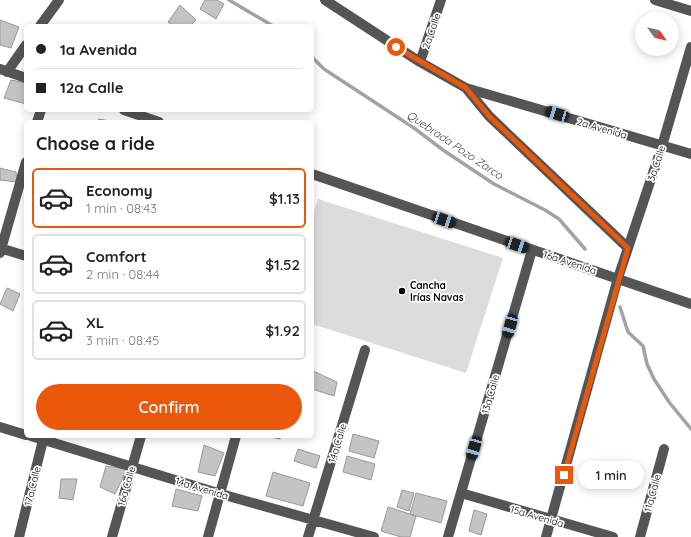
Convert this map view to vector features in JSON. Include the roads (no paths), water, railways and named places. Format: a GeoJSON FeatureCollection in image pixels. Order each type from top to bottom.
{"type":"FeatureCollection","features":[{"type":"Feature","properties":{"kind":"street"},"geometry":{"type":"LineString","coordinates":[[41,24],[58,0]]}},
{"type":"Feature","properties":{"kind":"street"},"geometry":{"type":"LineString","coordinates":[[325,0],[420,62],[466,88],[489,116],[628,248]]}},
{"type":"Feature","properties":{"kind":"street","name":"2a Calle"},"geometry":{"type":"LineString","coordinates":[[420,62],[441,0]]}},
{"type":"Feature","properties":{"kind":"street"},"geometry":{"type":"LineString","coordinates":[[655,0],[691,11]]}},
{"type":"Feature","properties":{"kind":"street"},"geometry":{"type":"LineString","coordinates":[[24,47],[3,70],[24,77]]}},
{"type":"Feature","properties":{"kind":"street","name":"3a Calle"},"geometry":{"type":"LineString","coordinates":[[546,537],[618,278],[662,146],[691,47]]}},
{"type":"Feature","properties":{"kind":"street","name":"2a Avenida"},"geometry":{"type":"LineString","coordinates":[[466,88],[691,154]]}},
{"type":"Feature","properties":{"kind":"street"},"geometry":{"type":"LineString","coordinates":[[127,112],[136,118],[148,120]]}},
{"type":"Feature","properties":{"kind":"street"},"geometry":{"type":"LineString","coordinates":[[24,169],[0,250],[24,256]]}},
{"type":"Feature","properties":{"kind":"street","name":"16a Avenida"},"geometry":{"type":"LineString","coordinates":[[314,175],[691,304]]}},
{"type":"Feature","properties":{"kind":"street","name":"13a Calle"},"geometry":{"type":"LineString","coordinates":[[448,537],[532,250]]}},
{"type":"Feature","properties":{"kind":"street","name":"14a Calle"},"geometry":{"type":"LineString","coordinates":[[308,537],[365,350]]}},
{"type":"Feature","properties":{"kind":"street"},"geometry":{"type":"LineString","coordinates":[[0,427],[24,434]]}},
{"type":"Feature","properties":{"kind":"street","name":"14a Avenida"},"geometry":{"type":"LineString","coordinates":[[44,438],[131,467],[220,494],[374,537]]}},
{"type":"Feature","properties":{"kind":"street","name":"17a Calle"},"geometry":{"type":"LineString","coordinates":[[19,537],[44,438]]}},
{"type":"Feature","properties":{"kind":"street","name":"16a Calle"},"geometry":{"type":"LineString","coordinates":[[112,537],[140,438]]}},
{"type":"Feature","properties":{"kind":"street"},"geometry":{"type":"LineString","coordinates":[[208,537],[235,438]]}},
{"type":"Feature","properties":{"kind":"street","name":"11a Calle"},"geometry":{"type":"LineString","coordinates":[[640,537],[664,449]]}},
{"type":"Feature","properties":{"kind":"street","name":"15a Avenida"},"geometry":{"type":"LineString","coordinates":[[461,493],[613,537]]}},
{"type":"Feature","properties":{"kind":"waterway","name":"Quebrada Pozo Zarco"},"geometry":{"type":"LineString","coordinates":[[229,0],[270,24]]}},
{"type":"Feature","properties":{"kind":"waterway","name":"Quebrada Pozo Zarco"},"geometry":{"type":"LineString","coordinates":[[314,59],[324,69],[414,128],[443,150],[494,184],[545,210],[559,219],[585,249]]}},
{"type":"Feature","properties":{"kind":"waterway","name":"Quebrada Pozo Zarco"},"geometry":{"type":"LineString","coordinates":[[620,307],[628,332],[643,346],[647,364],[654,379],[669,402],[691,429]]}},
{"type":"Feature","properties":{"kind":"place","name":"Cancha Irías Navas"},"geometry":{"type":"Point","coordinates":[402,291]}}]}
